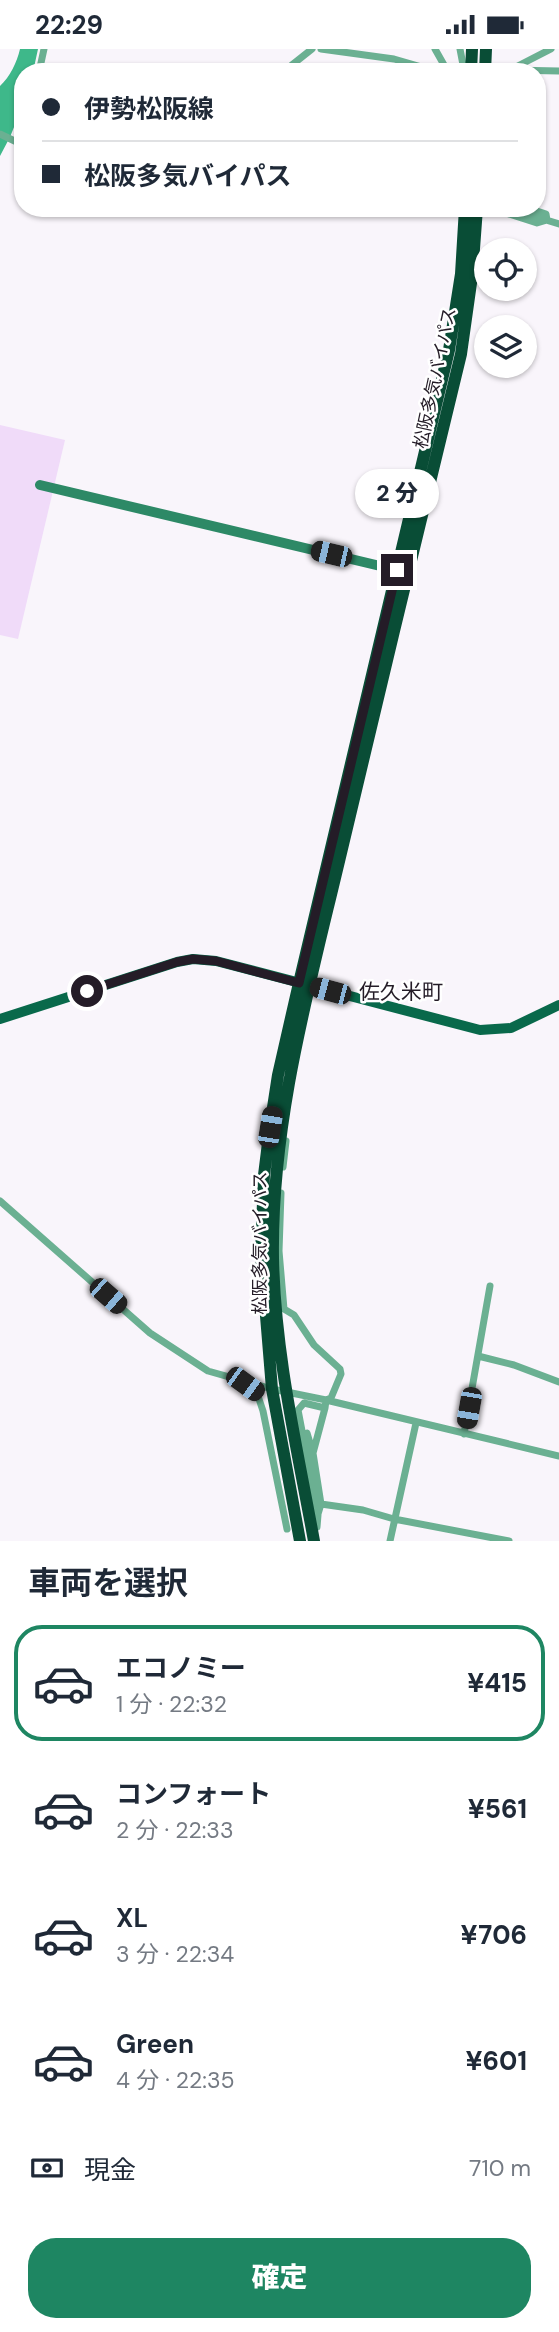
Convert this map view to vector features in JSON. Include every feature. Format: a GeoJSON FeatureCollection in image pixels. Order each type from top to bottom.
{"type":"FeatureCollection","features":[{"type":"Feature","properties":{"kind":"highway","name":"松阪多気バイパス"},"geometry":{"type":"LineString","coordinates":[[300,1541],[272,1389],[261,1255],[264,1175],[278,1075],[304,985],[403,570],[449,350],[461,274],[464,217]]}},
{"type":"Feature","properties":{"kind":"highway","name":"松阪多気バイパス"},"geometry":{"type":"LineString","coordinates":[[403,570],[461,354],[472,276],[476,217]]}},
{"type":"Feature","properties":{"kind":"highway","name":"松阪多気バイパス"},"geometry":{"type":"LineString","coordinates":[[304,985],[276,1177],[273,1257],[277,1332],[286,1393],[317,1541]]}},
{"type":"Feature","properties":{"kind":"main road"},"geometry":{"type":"LineString","coordinates":[[0,1019],[187,959],[216,961],[480,1030],[511,1028],[559,1005]]}},
{"type":"Feature","properties":{"kind":"street"},"geometry":{"type":"LineString","coordinates":[[296,63],[312,49]]}},
{"type":"Feature","properties":{"kind":"street"},"geometry":{"type":"LineString","coordinates":[[321,49],[408,63]]}},
{"type":"Feature","properties":{"kind":"street"},"geometry":{"type":"LineString","coordinates":[[524,63],[551,49]]}},
{"type":"Feature","properties":{"kind":"street"},"geometry":{"type":"LineString","coordinates":[[546,214],[547,220]]}},
{"type":"Feature","properties":{"kind":"street"},"geometry":{"type":"LineString","coordinates":[[519,217],[537,223],[547,220]]}},
{"type":"Feature","properties":{"kind":"street"},"geometry":{"type":"LineString","coordinates":[[537,217],[559,224]]}},
{"type":"Feature","properties":{"kind":"street"},"geometry":{"type":"LineString","coordinates":[[40,485],[287,546],[403,570]]}},
{"type":"Feature","properties":{"kind":"street"},"geometry":{"type":"LineString","coordinates":[[284,1114],[287,1125],[281,1181],[279,1251],[284,1309],[294,1315],[314,1345],[340,1369],[341,1374],[326,1404],[313,1454]]}},
{"type":"Feature","properties":{"kind":"street"},"geometry":{"type":"LineString","coordinates":[[0,1201],[150,1333],[208,1371],[326,1404],[559,1456]]}},
{"type":"Feature","properties":{"kind":"street"},"geometry":{"type":"LineString","coordinates":[[464,1434],[491,1286]]}},
{"type":"Feature","properties":{"kind":"street"},"geometry":{"type":"LineString","coordinates":[[478,1356],[559,1381]]}},
{"type":"Feature","properties":{"kind":"street"},"geometry":{"type":"LineString","coordinates":[[238,1381],[257,1393],[263,1411],[287,1529]]}},
{"type":"Feature","properties":{"kind":"street"},"geometry":{"type":"LineString","coordinates":[[318,1515],[298,1410],[304,1403],[326,1404]]}},
{"type":"Feature","properties":{"kind":"street"},"geometry":{"type":"LineString","coordinates":[[302,1406],[321,1504],[316,1522],[317,1541]]}},
{"type":"Feature","properties":{"kind":"street"},"geometry":{"type":"LineString","coordinates":[[390,1541],[416,1423]]}},
{"type":"Feature","properties":{"kind":"street"},"geometry":{"type":"LineString","coordinates":[[321,1504],[363,1510],[394,1519],[509,1541]]}},
{"type":"Feature","properties":{"kind":"shaded area"},"geometry":{"type":"Polygon","coordinates":[[[20,49],[38,49],[35,63],[15,63],[20,49]]]}},
{"type":"Feature","properties":{"kind":"shaded area"},"geometry":{"type":"Polygon","coordinates":[[[14,66],[14,127],[0,156],[0,86],[14,66]]]}},
{"type":"Feature","properties":{"kind":"shaded area"},"geometry":{"type":"Polygon","coordinates":[[[0,425],[65,440],[18,639],[0,635],[0,425]]]}},
{"type":"Feature","properties":{"kind":"district","name":"佐久米町"},"geometry":{"type":"Point","coordinates":[401,992]}},
{"type":"Feature","properties":{"kind":"route"},"geometry":{"type":"LineString","coordinates":[[87,991],[193,959],[216,961],[299,983],[397,570]]}}]}
